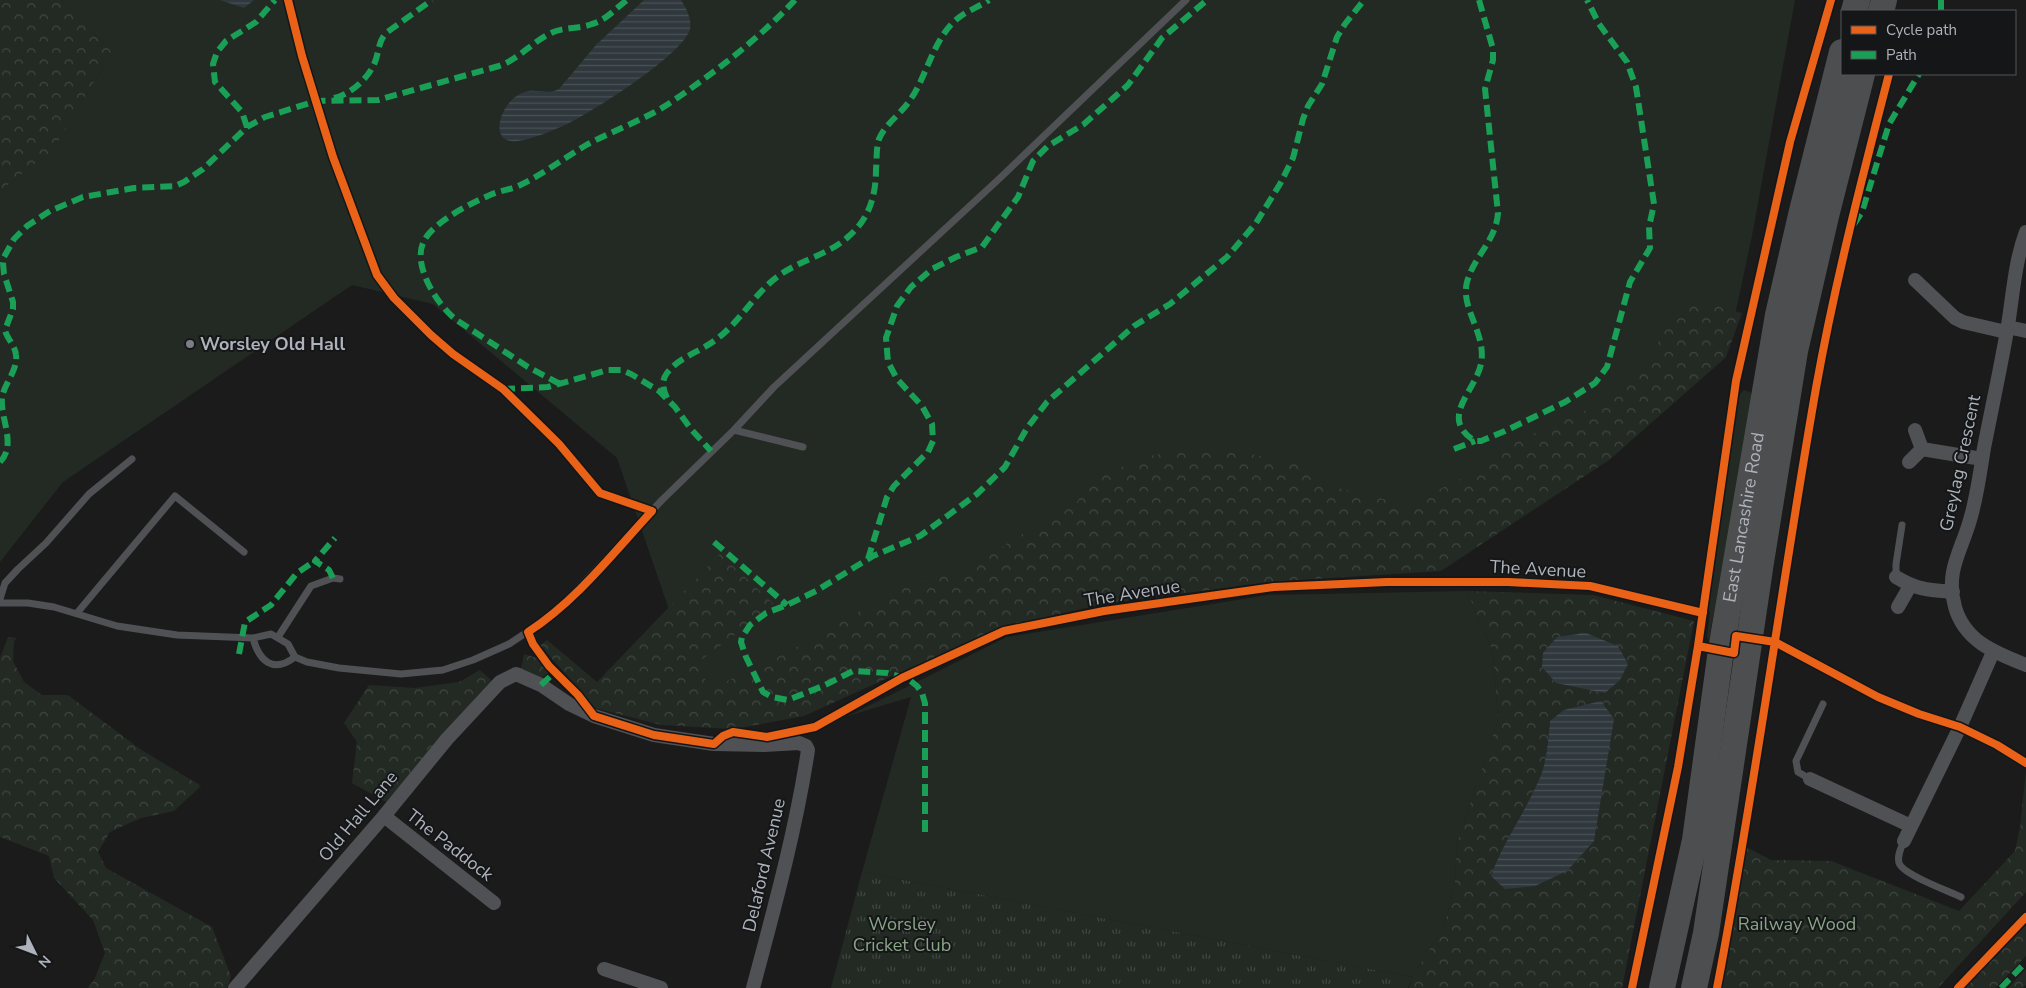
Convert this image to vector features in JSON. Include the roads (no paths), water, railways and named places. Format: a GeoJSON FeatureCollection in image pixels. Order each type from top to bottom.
{"type":"FeatureCollection","features":[{"type":"Feature","properties":{"kind":"highway","name":"East Lancashire Road"},"geometry":{"type":"LineString","coordinates":[[1662,988],[1696,840],[1721,650],[1778,315],[1841,56]]}},
{"type":"Feature","properties":{"kind":"highway","name":"East Lancashire Road"},"geometry":{"type":"LineString","coordinates":[[1694,987],[1706,933],[1761,562],[1795,351],[1826,216],[1862,75]]}},
{"type":"Feature","properties":{"kind":"street","name":"Greylag Crescent"},"geometry":{"type":"LineString","coordinates":[[2026,232],[2020,250],[2007,330],[1971,518],[1953,566],[1955,608],[1965,627],[1976,640],[1993,652],[2026,665]]}},
{"type":"Feature","properties":{"kind":"street"},"geometry":{"type":"LineString","coordinates":[[1916,280],[1955,318],[1964,322],[2007,330],[2026,331]]}},
{"type":"Feature","properties":{"kind":"street"},"geometry":{"type":"LineString","coordinates":[[1923,307],[1933,297]]}},
{"type":"Feature","properties":{"kind":"street"},"geometry":{"type":"LineString","coordinates":[[1915,430],[1922,449]]}},
{"type":"Feature","properties":{"kind":"street"},"geometry":{"type":"LineString","coordinates":[[1922,449],[1982,459]]}},
{"type":"Feature","properties":{"kind":"street"},"geometry":{"type":"LineString","coordinates":[[1909,462],[1922,449]]}},
{"type":"Feature","properties":{"kind":"street"},"geometry":{"type":"LineString","coordinates":[[1896,577],[1910,586],[1925,590],[1953,592]]}},
{"type":"Feature","properties":{"kind":"street"},"geometry":{"type":"LineString","coordinates":[[1898,607],[1910,586]]}},
{"type":"Feature","properties":{"kind":"street"},"geometry":{"type":"LineString","coordinates":[[1904,840],[1960,727],[1993,652]]}},
{"type":"Feature","properties":{"kind":"street","name":"Old Hall Lane"},"geometry":{"type":"LineString","coordinates":[[234,988],[384,816],[447,739],[500,682],[516,674],[541,685],[569,704],[594,716],[654,736],[714,744],[764,745],[799,743],[804,744],[808,750]]}},
{"type":"Feature","properties":{"kind":"street","name":"Delaford Avenue"},"geometry":{"type":"LineString","coordinates":[[753,988],[781,881],[803,784],[808,750]]}},
{"type":"Feature","properties":{"kind":"street"},"geometry":{"type":"LineString","coordinates":[[1810,779],[1911,826]]}},
{"type":"Feature","properties":{"kind":"street","name":"The Paddock"},"geometry":{"type":"LineString","coordinates":[[384,816],[494,903]]}},
{"type":"Feature","properties":{"kind":"street"},"geometry":{"type":"LineString","coordinates":[[604,969],[661,988]]}},
{"type":"Feature","properties":{"kind":"lane"},"geometry":{"type":"LineString","coordinates":[[0,603],[28,603],[54,606],[117,626],[177,635],[253,638],[266,634],[278,637],[290,646],[295,657],[307,662],[339,668],[401,674],[443,670],[509,644],[554,614],[662,500],[734,430],[774,386],[1000,178],[1186,0]]}},
{"type":"Feature","properties":{"kind":"lane"},"geometry":{"type":"LineString","coordinates":[[734,430],[803,447]]}},
{"type":"Feature","properties":{"kind":"lane"},"geometry":{"type":"LineString","coordinates":[[0,599],[5,584],[18,569],[46,543],[89,494],[132,459]]}},
{"type":"Feature","properties":{"kind":"lane"},"geometry":{"type":"LineString","coordinates":[[77,613],[175,496],[244,552]]}},
{"type":"Feature","properties":{"kind":"lane"},"geometry":{"type":"LineString","coordinates":[[1896,577],[1902,524]]}},
{"type":"Feature","properties":{"kind":"lane"},"geometry":{"type":"LineString","coordinates":[[278,637],[311,586],[333,578],[340,579]]}},
{"type":"Feature","properties":{"kind":"lane"},"geometry":{"type":"LineString","coordinates":[[253,638],[257,652],[273,665],[280,666],[295,657]]}},
{"type":"Feature","properties":{"kind":"lane"},"geometry":{"type":"LineString","coordinates":[[1810,779],[1798,772],[1796,761],[1823,704]]}},
{"type":"Feature","properties":{"kind":"lane"},"geometry":{"type":"LineString","coordinates":[[1904,840],[1898,860],[1904,870],[1961,896]]}},
{"type":"Feature","properties":{"kind":"place","name":"Worsley Old Hall"},"geometry":{"type":"Point","coordinates":[190,344]}},
{"type":"Feature","properties":{"kind":"park label","name":"Railway Wood"},"geometry":{"type":"Point","coordinates":[1797,924]}},
{"type":"Feature","properties":{"kind":"park label","name":"Worsley Cricket Club"},"geometry":{"type":"Point","coordinates":[902,934]}}]}
